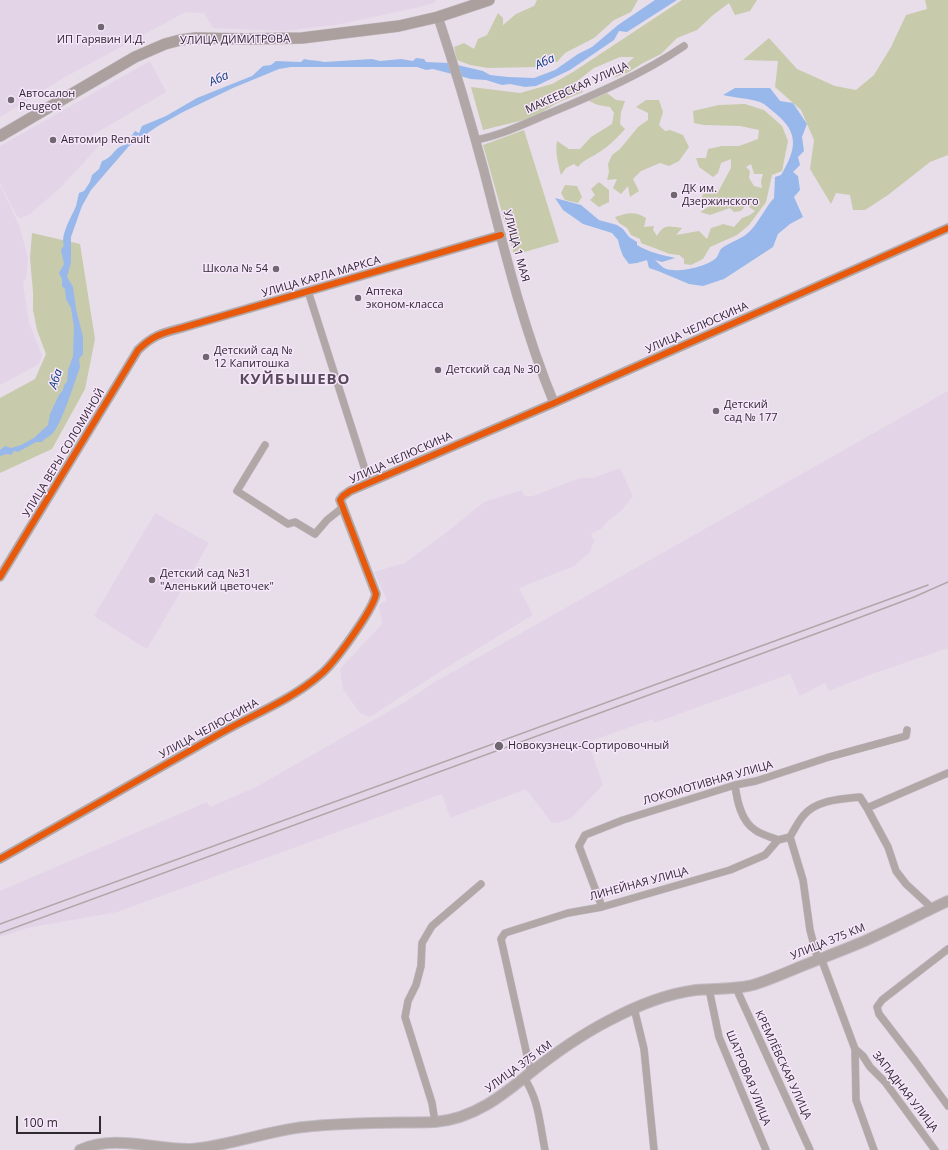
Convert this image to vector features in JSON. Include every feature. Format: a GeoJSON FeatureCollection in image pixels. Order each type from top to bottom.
{"type":"FeatureCollection","features":[{"type":"Feature","properties":{"kind":"main road","name":"УЛИЦА ДИМИТРОВА"},"geometry":{"type":"LineString","coordinates":[[0,136],[135,57],[165,44],[196,38],[302,38],[399,26],[438,18],[489,0]]}},
{"type":"Feature","properties":{"kind":"main road","name":"УЛИЦА 375 КМ"},"geometry":{"type":"LineString","coordinates":[[80,1150],[88,1146],[110,1144],[190,1150],[220,1146],[304,1127],[435,1122],[454,1119],[479,1110],[583,1036],[607,1021],[634,1008],[669,995],[709,989],[736,988],[756,984],[869,939],[948,901]]}},
{"type":"Feature","properties":{"kind":"street","name":"УЛИЦА 1 МАЯ"},"geometry":{"type":"LineString","coordinates":[[438,18],[476,140],[501,235],[539,365],[554,403]]}},
{"type":"Feature","properties":{"kind":"street","name":"МАКЕЕВСКАЯ УЛИЦА"},"geometry":{"type":"LineString","coordinates":[[476,140],[501,134],[580,100],[663,60],[684,46]]}},
{"type":"Feature","properties":{"kind":"street","name":"УЛИЦА ЧЕЛЮСКИНА"},"geometry":{"type":"LineString","coordinates":[[0,858],[237,723],[290,696],[326,670],[372,606],[376,594],[342,508],[340,500],[350,491],[554,403],[948,228]]}},
{"type":"Feature","properties":{"kind":"street","name":"УЛИЦА КАРЛА МАРКСА"},"geometry":{"type":"LineString","coordinates":[[148,341],[157,336],[501,235]]}},
{"type":"Feature","properties":{"kind":"street"},"geometry":{"type":"LineString","coordinates":[[308,291],[369,482]]}},
{"type":"Feature","properties":{"kind":"street","name":"УЛИЦА ВЕРЫ СОЛОМИНОЙ"},"geometry":{"type":"LineString","coordinates":[[0,577],[138,350],[148,341]]}},
{"type":"Feature","properties":{"kind":"street"},"geometry":{"type":"LineString","coordinates":[[265,445],[237,491],[288,524],[295,522],[315,534],[327,520],[342,508]]}},
{"type":"Feature","properties":{"kind":"street","name":"ЛОКОМОТИВНАЯ УЛИЦА"},"geometry":{"type":"LineString","coordinates":[[602,907],[579,846],[585,836],[623,820],[735,785],[756,781],[829,757],[906,736],[907,730]]}},
{"type":"Feature","properties":{"kind":"street"},"geometry":{"type":"LineString","coordinates":[[867,808],[948,773]]}},
{"type":"Feature","properties":{"kind":"street"},"geometry":{"type":"LineString","coordinates":[[735,785],[736,798],[747,824],[755,830],[778,840],[790,838]]}},
{"type":"Feature","properties":{"kind":"street"},"geometry":{"type":"LineString","coordinates":[[874,1150],[856,1100],[855,1049],[810,930],[803,880],[790,838],[804,815],[816,806],[840,799],[860,797],[888,847],[896,871],[906,884],[932,908]]}},
{"type":"Feature","properties":{"kind":"street","name":"ЛИНЕЙНАЯ УЛИЦА"},"geometry":{"type":"LineString","coordinates":[[528,1076],[502,937],[505,934],[568,913],[602,907],[730,870],[765,855],[778,840]]}},
{"type":"Feature","properties":{"kind":"street"},"geometry":{"type":"LineString","coordinates":[[435,1122],[432,1103],[405,1017],[408,1001],[416,985],[422,966],[422,943],[432,926],[481,884]]}},
{"type":"Feature","properties":{"kind":"street"},"geometry":{"type":"LineString","coordinates":[[948,949],[882,1000],[877,1007],[879,1014],[948,1106]]}},
{"type":"Feature","properties":{"kind":"street","name":"КРЕМЛЁВСКАЯ УЛИЦА"},"geometry":{"type":"LineString","coordinates":[[736,988],[810,1150]]}},
{"type":"Feature","properties":{"kind":"street","name":"ШАТРОВАЯ УЛИЦА"},"geometry":{"type":"LineString","coordinates":[[709,989],[719,1037],[766,1150]]}},
{"type":"Feature","properties":{"kind":"street"},"geometry":{"type":"LineString","coordinates":[[634,1008],[644,1049],[654,1150]]}},
{"type":"Feature","properties":{"kind":"street","name":"ЗАПАДНАЯ УЛИЦА"},"geometry":{"type":"LineString","coordinates":[[855,1049],[863,1056],[870,1067],[885,1082],[935,1150]]}},
{"type":"Feature","properties":{"kind":"street"},"geometry":{"type":"LineString","coordinates":[[528,1076],[530,1087],[536,1101],[545,1150]]}},
{"type":"Feature","properties":{"kind":"shaded area"},"geometry":{"type":"Polygon","coordinates":[[[0,0],[436,0],[435,3],[415,8],[336,25],[284,31],[213,28],[204,13],[186,12],[65,77],[0,117],[0,0]]]}},
{"type":"Feature","properties":{"kind":"shaded area"},"geometry":{"type":"Polygon","coordinates":[[[150,61],[166,92],[93,135],[99,146],[62,186],[30,214],[20,218],[17,216],[0,183],[0,146],[150,61]]]}},
{"type":"Feature","properties":{"kind":"shaded area"},"geometry":{"type":"Polygon","coordinates":[[[0,185],[19,225],[28,258],[26,278],[23,284],[29,323],[42,355],[39,364],[0,385],[0,185]]]}},
{"type":"Feature","properties":{"kind":"shaded area"},"geometry":{"type":"Polygon","coordinates":[[[948,391],[948,648],[872,674],[829,691],[825,683],[800,696],[790,674],[654,723],[653,719],[588,742],[603,785],[571,818],[560,822],[552,823],[526,789],[450,818],[442,794],[117,912],[27,928],[0,937],[0,891],[207,802],[210,807],[256,787],[405,702],[433,683],[948,391]]]}},
{"type":"Feature","properties":{"kind":"shaded area"},"geometry":{"type":"Polygon","coordinates":[[[620,468],[633,496],[621,511],[608,521],[601,529],[591,534],[594,541],[590,552],[574,566],[519,588],[533,615],[441,671],[370,717],[360,713],[343,689],[340,669],[382,624],[379,605],[387,600],[374,572],[405,563],[484,502],[522,490],[524,496],[533,496],[580,478],[593,478],[620,468]]]}},
{"type":"Feature","properties":{"kind":"shaded area","name":"Детский сад №31 \"Аленький цветочек\""},"geometry":{"type":"Polygon","coordinates":[[[155,513],[209,543],[147,649],[94,616],[155,513]]]}},
{"type":"Feature","properties":{"kind":"green space"},"geometry":{"type":"Polygon","coordinates":[[[537,0],[638,0],[631,12],[614,20],[594,38],[565,53],[557,62],[537,67],[488,68],[470,65],[457,60],[454,47],[464,43],[474,49],[478,39],[487,35],[498,13],[503,18],[503,25],[516,14],[534,6],[537,0]]]}},
{"type":"Feature","properties":{"kind":"green space"},"geometry":{"type":"Polygon","coordinates":[[[682,0],[757,0],[750,11],[735,15],[729,3],[697,30],[677,38],[661,54],[627,73],[613,78],[634,57],[620,57],[594,68],[576,82],[583,92],[557,103],[532,118],[483,130],[471,87],[520,93],[552,84],[573,72],[682,0]]]}},
{"type":"Feature","properties":{"kind":"green space"},"geometry":{"type":"Polygon","coordinates":[[[925,0],[948,0],[948,155],[930,162],[888,195],[865,210],[853,210],[850,195],[836,193],[831,204],[810,169],[814,140],[801,110],[775,87],[778,61],[743,60],[769,38],[797,69],[835,86],[856,90],[874,75],[891,47],[906,15],[927,9],[925,0]]]}},
{"type":"Feature","properties":{"kind":"green space"},"geometry":{"type":"Polygon","coordinates":[[[607,93],[616,100],[625,101],[621,112],[620,124],[625,129],[604,149],[580,164],[578,167],[574,164],[566,168],[561,175],[557,154],[557,141],[569,149],[580,149],[591,137],[612,124],[614,113],[610,107],[598,105],[589,101],[607,93]]]}},
{"type":"Feature","properties":{"kind":"green space"},"geometry":{"type":"Polygon","coordinates":[[[646,100],[659,100],[663,112],[659,125],[665,131],[670,130],[683,135],[689,147],[679,161],[669,166],[660,163],[641,171],[633,179],[639,191],[630,197],[628,186],[621,194],[613,188],[617,179],[607,180],[609,172],[608,164],[612,155],[620,149],[638,127],[648,120],[648,113],[636,107],[646,100]]]}},
{"type":"Feature","properties":{"kind":"green space"},"geometry":{"type":"Polygon","coordinates":[[[745,104],[764,110],[782,126],[788,141],[782,171],[772,175],[766,202],[749,225],[737,235],[710,247],[703,259],[691,265],[684,264],[684,259],[679,255],[670,254],[641,243],[640,239],[631,235],[627,228],[619,223],[615,217],[631,213],[638,214],[646,218],[644,227],[654,226],[653,230],[657,236],[662,229],[670,226],[682,228],[676,235],[699,231],[707,239],[711,228],[723,224],[734,227],[742,218],[755,211],[746,205],[741,211],[734,212],[730,208],[710,215],[700,212],[708,207],[711,199],[701,200],[703,194],[711,189],[718,192],[731,168],[731,159],[721,163],[718,173],[713,177],[699,167],[696,158],[706,158],[708,149],[722,146],[739,146],[758,139],[759,130],[740,126],[704,125],[694,123],[693,111],[719,105],[745,104]],[[751,164],[746,167],[750,171],[749,178],[754,186],[762,188],[761,181],[763,174],[754,174],[751,164]]]}},
{"type":"Feature","properties":{"kind":"green space"},"geometry":{"type":"Polygon","coordinates":[[[524,130],[559,242],[514,255],[483,145],[524,130]]]}},
{"type":"Feature","properties":{"kind":"green space"},"geometry":{"type":"Polygon","coordinates":[[[599,182],[609,190],[609,202],[599,207],[590,200],[595,195],[591,189],[599,182]]]}},
{"type":"Feature","properties":{"kind":"green space"},"geometry":{"type":"Polygon","coordinates":[[[565,185],[577,186],[582,197],[578,203],[565,200],[561,193],[565,185]]]}},
{"type":"Feature","properties":{"kind":"green space"},"geometry":{"type":"Polygon","coordinates":[[[32,233],[80,244],[95,339],[85,389],[52,449],[0,473],[0,398],[35,379],[46,354],[37,330],[33,310],[30,258],[32,233]]]}},
{"type":"Feature","properties":{"kind":"water"},"geometry":{"type":"Polygon","coordinates":[[[655,0],[677,0],[627,32],[619,31],[614,40],[570,70],[536,86],[525,87],[510,84],[502,85],[486,80],[471,79],[433,69],[426,70],[417,67],[291,67],[279,69],[233,88],[183,112],[158,126],[129,146],[91,190],[82,206],[71,237],[71,262],[67,277],[73,287],[76,309],[83,337],[83,354],[79,359],[80,367],[63,413],[56,429],[42,442],[36,442],[18,452],[14,451],[11,455],[7,454],[0,456],[0,450],[5,446],[11,448],[21,445],[34,438],[48,425],[50,414],[63,390],[64,385],[67,382],[68,370],[73,356],[74,327],[71,308],[66,299],[65,289],[62,286],[62,279],[59,273],[64,264],[61,250],[64,245],[63,241],[65,231],[76,206],[79,193],[84,191],[90,182],[92,175],[99,169],[102,161],[109,157],[118,148],[125,145],[135,131],[139,133],[142,126],[166,116],[197,98],[252,76],[263,66],[271,65],[276,61],[301,62],[304,59],[324,62],[401,59],[413,61],[416,58],[424,59],[426,62],[449,63],[483,71],[490,75],[534,78],[555,70],[578,54],[592,47],[618,25],[655,0]]]}},
{"type":"Feature","properties":{"kind":"water"},"geometry":{"type":"Polygon","coordinates":[[[735,88],[770,88],[780,101],[793,103],[807,124],[802,137],[804,151],[798,157],[800,165],[793,172],[798,176],[800,190],[794,197],[803,217],[790,224],[778,234],[773,247],[724,279],[703,286],[689,284],[649,268],[647,260],[629,264],[623,256],[618,240],[612,233],[583,224],[563,210],[555,198],[581,205],[599,220],[617,225],[623,229],[629,237],[637,242],[637,245],[646,250],[675,258],[662,262],[655,260],[664,268],[669,270],[691,269],[712,261],[717,257],[722,248],[744,236],[757,222],[774,198],[775,177],[781,175],[790,158],[792,150],[793,142],[789,128],[783,120],[768,107],[755,101],[723,95],[735,88]]]}},
{"type":"Feature","properties":{"kind":"railway"},"geometry":{"type":"LineString","coordinates":[[0,933],[845,623],[914,597],[948,582]]}},
{"type":"Feature","properties":{"kind":"railway"},"geometry":{"type":"LineString","coordinates":[[0,924],[928,585]]}},
{"type":"Feature","properties":{"kind":"cycle path"},"geometry":{"type":"LineString","coordinates":[[0,859],[221,733],[285,699],[309,684],[326,669],[361,624],[376,594],[340,500],[350,491],[554,403],[948,228]]}},
{"type":"Feature","properties":{"kind":"cycle path"},"geometry":{"type":"LineString","coordinates":[[0,577],[138,350],[149,340],[171,331],[501,235]]}},
{"type":"Feature","properties":{"kind":"place","name":"ИП Гарявин И.Д."},"geometry":{"type":"Point","coordinates":[101,27]}},
{"type":"Feature","properties":{"kind":"place","name":"Автосалон Peugeot"},"geometry":{"type":"Point","coordinates":[11,100]}},
{"type":"Feature","properties":{"kind":"place","name":"Автомир Renault"},"geometry":{"type":"Point","coordinates":[53,140]}},
{"type":"Feature","properties":{"kind":"place","name":"ДК им. Дзержинского"},"geometry":{"type":"Point","coordinates":[674,195]}},
{"type":"Feature","properties":{"kind":"place","name":"Школа № 54"},"geometry":{"type":"Point","coordinates":[276,269]}},
{"type":"Feature","properties":{"kind":"place","name":"Аптека эконом-класса"},"geometry":{"type":"Point","coordinates":[358,298]}},
{"type":"Feature","properties":{"kind":"place","name":"Детский сад № 12 Капитошка"},"geometry":{"type":"Point","coordinates":[206,357]}},
{"type":"Feature","properties":{"kind":"place","name":"Детский сад № 30"},"geometry":{"type":"Point","coordinates":[438,370]}},
{"type":"Feature","properties":{"kind":"place","name":"Детский сад № 177"},"geometry":{"type":"Point","coordinates":[716,411]}},
{"type":"Feature","properties":{"kind":"place","name":"Детский сад №31 \"Аленький цветочек\""},"geometry":{"type":"Point","coordinates":[152,580]}},
{"type":"Feature","properties":{"kind":"place","name":"Новокузнецк-Сортировочный"},"geometry":{"type":"Point","coordinates":[499,746]}},
{"type":"Feature","properties":{"kind":"district","name":"КУЙБЫШЕВО"},"geometry":{"type":"Point","coordinates":[295,380]}},
{"type":"Feature","properties":{"kind":"water label","name":"Аба"},"geometry":{"type":"Point","coordinates":[545,62]}},
{"type":"Feature","properties":{"kind":"water label","name":"Аба"},"geometry":{"type":"Point","coordinates":[219,79]}},
{"type":"Feature","properties":{"kind":"water label","name":"Аба"},"geometry":{"type":"Point","coordinates":[56,379]}}]}
